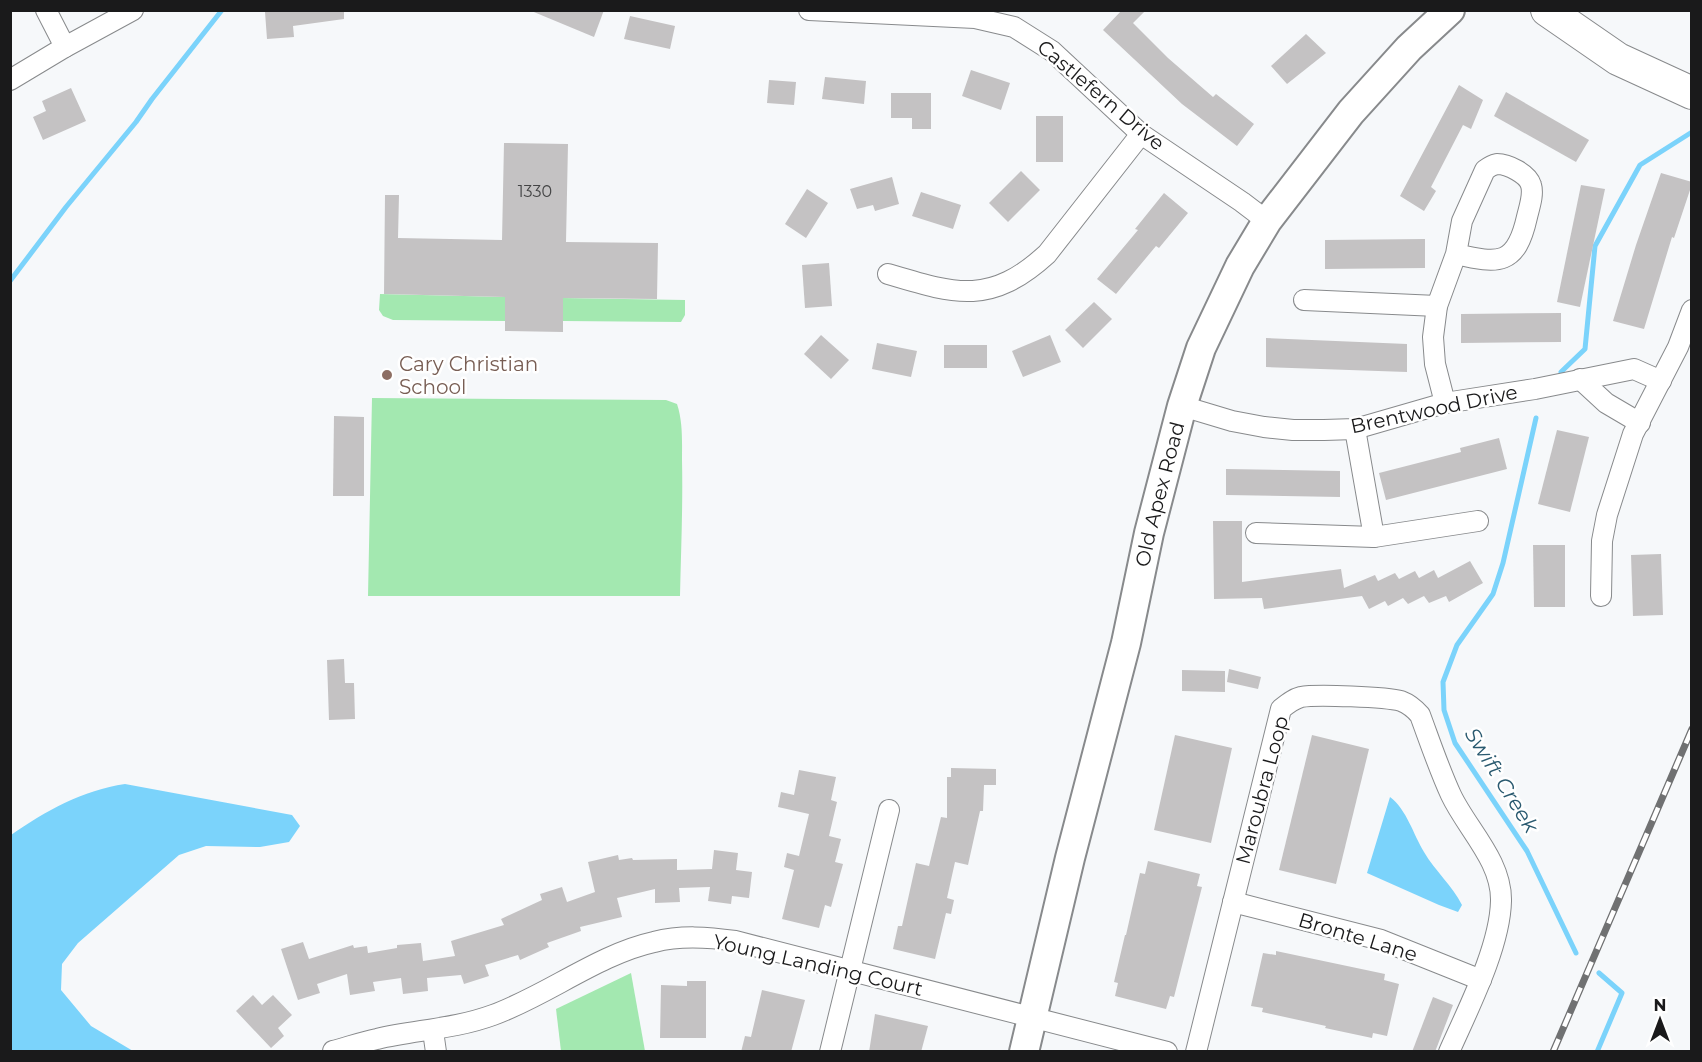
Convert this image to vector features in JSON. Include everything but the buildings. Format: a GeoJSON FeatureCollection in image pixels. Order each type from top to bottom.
{"type":"FeatureCollection","features":[{"type":"Feature","properties":{"kind":"main road","name":"Old Apex Road"},"geometry":{"type":"LineString","coordinates":[[1023,1052],[1070,858],[1126,644],[1149,532],[1182,406],[1201,348],[1240,266],[1267,221],[1351,112],[1409,48],[1449,10]]}},
{"type":"Feature","properties":{"kind":"main road"},"geometry":{"type":"LineString","coordinates":[[1547,10],[1618,58],[1692,93]]}},
{"type":"Feature","properties":{"kind":"street"},"geometry":{"type":"LineString","coordinates":[[46,10],[65,47]]}},
{"type":"Feature","properties":{"kind":"street"},"geometry":{"type":"LineString","coordinates":[[10,80],[133,10]]}},
{"type":"Feature","properties":{"kind":"street","name":"Castlefern Drive"},"geometry":{"type":"LineString","coordinates":[[809,10],[975,18],[1014,27],[1052,51],[1141,134],[1267,221]]}},
{"type":"Feature","properties":{"kind":"street"},"geometry":{"type":"LineString","coordinates":[[888,274],[958,292],[997,286],[1015,278],[1047,254],[1141,134]]}},
{"type":"Feature","properties":{"kind":"street"},"geometry":{"type":"LineString","coordinates":[[1445,403],[1435,364],[1433,337],[1437,306],[1456,254],[1462,221],[1485,170],[1492,165],[1500,164],[1526,177],[1531,185],[1532,193],[1519,241],[1510,254],[1488,261],[1456,254]]}},
{"type":"Feature","properties":{"kind":"street"},"geometry":{"type":"LineString","coordinates":[[1304,300],[1437,306]]}},
{"type":"Feature","properties":{"kind":"street"},"geometry":{"type":"LineString","coordinates":[[1601,596],[1602,541],[1607,515],[1633,434],[1678,347],[1692,310]]}},
{"type":"Feature","properties":{"kind":"street","name":"Brentwood Drive"},"geometry":{"type":"LineString","coordinates":[[1182,406],[1232,421],[1264,427],[1293,430],[1355,429],[1445,403],[1634,369],[1661,381]]}},
{"type":"Feature","properties":{"kind":"street"},"geometry":{"type":"LineString","coordinates":[[1580,379],[1606,403],[1640,423]]}},
{"type":"Feature","properties":{"kind":"street"},"geometry":{"type":"LineString","coordinates":[[1355,429],[1374,537]]}},
{"type":"Feature","properties":{"kind":"street"},"geometry":{"type":"LineString","coordinates":[[1256,533],[1374,537],[1478,521]]}},
{"type":"Feature","properties":{"kind":"street","name":"Maroubra Loop"},"geometry":{"type":"LineString","coordinates":[[1196,1052],[1281,709],[1301,697],[1398,700],[1409,705],[1420,715],[1452,797],[1488,856],[1498,880],[1501,900],[1498,924],[1481,980],[1449,1052]]}},
{"type":"Feature","properties":{"kind":"street"},"geometry":{"type":"LineString","coordinates":[[830,1052],[889,810]]}},
{"type":"Feature","properties":{"kind":"street","name":"Bronte Lane"},"geometry":{"type":"LineString","coordinates":[[1233,902],[1381,940],[1481,980]]}},
{"type":"Feature","properties":{"kind":"street","name":"Young Landing Court"},"geometry":{"type":"LineString","coordinates":[[333,1051],[377,1038],[433,1031],[490,1016],[514,1007],[574,975],[635,947],[665,940],[695,937],[735,941],[1167,1052]]}},
{"type":"Feature","properties":{"kind":"street"},"geometry":{"type":"LineString","coordinates":[[433,1031],[436,1052]]}},
{"type":"Feature","properties":{"kind":"green space"},"geometry":{"type":"Polygon","coordinates":[[[380,294],[505,297],[505,321],[393,320],[383,316],[379,310],[380,294]]]}},
{"type":"Feature","properties":{"kind":"green space"},"geometry":{"type":"Polygon","coordinates":[[[563,298],[685,300],[685,315],[681,322],[563,321],[563,298]]]}},
{"type":"Feature","properties":{"kind":"green space"},"geometry":{"type":"Polygon","coordinates":[[[372,398],[666,400],[677,404],[682,439],[680,596],[368,596],[372,398]]]}},
{"type":"Feature","properties":{"kind":"green space"},"geometry":{"type":"Polygon","coordinates":[[[631,973],[645,1051],[561,1051],[556,1009],[631,973]]]}},
{"type":"Feature","properties":{"kind":"water"},"geometry":{"type":"Polygon","coordinates":[[[125,784],[292,815],[300,826],[289,842],[260,847],[206,846],[179,855],[78,943],[62,964],[61,990],[91,1026],[133,1051],[11,1051],[11,835],[37,818],[79,796],[125,784]]]}},
{"type":"Feature","properties":{"kind":"water"},"geometry":{"type":"Polygon","coordinates":[[[1390,797],[1405,815],[1428,859],[1458,898],[1462,905],[1458,912],[1367,873],[1390,797]]]}},
{"type":"Feature","properties":{"kind":"waterway"},"geometry":{"type":"LineString","coordinates":[[10,281],[222,10]]}},
{"type":"Feature","properties":{"kind":"waterway","name":"Swift Creek"},"geometry":{"type":"LineString","coordinates":[[1561,372],[1585,349],[1595,246],[1640,165],[1692,132]]}},
{"type":"Feature","properties":{"kind":"waterway","name":"Swift Creek"},"geometry":{"type":"LineString","coordinates":[[1536,418],[1503,563],[1493,594],[1457,645],[1443,682],[1444,710],[1455,743],[1527,851],[1576,953]]}},
{"type":"Feature","properties":{"kind":"waterway","name":"Swift Creek"},"geometry":{"type":"LineString","coordinates":[[1597,1052],[1622,993],[1599,973]]}},
{"type":"Feature","properties":{"kind":"railway"},"geometry":{"type":"LineString","coordinates":[[1553,1052],[1692,729]]}},
{"type":"Feature","properties":{"kind":"place","name":"Cary Christian School"},"geometry":{"type":"Point","coordinates":[387,375]}}]}
